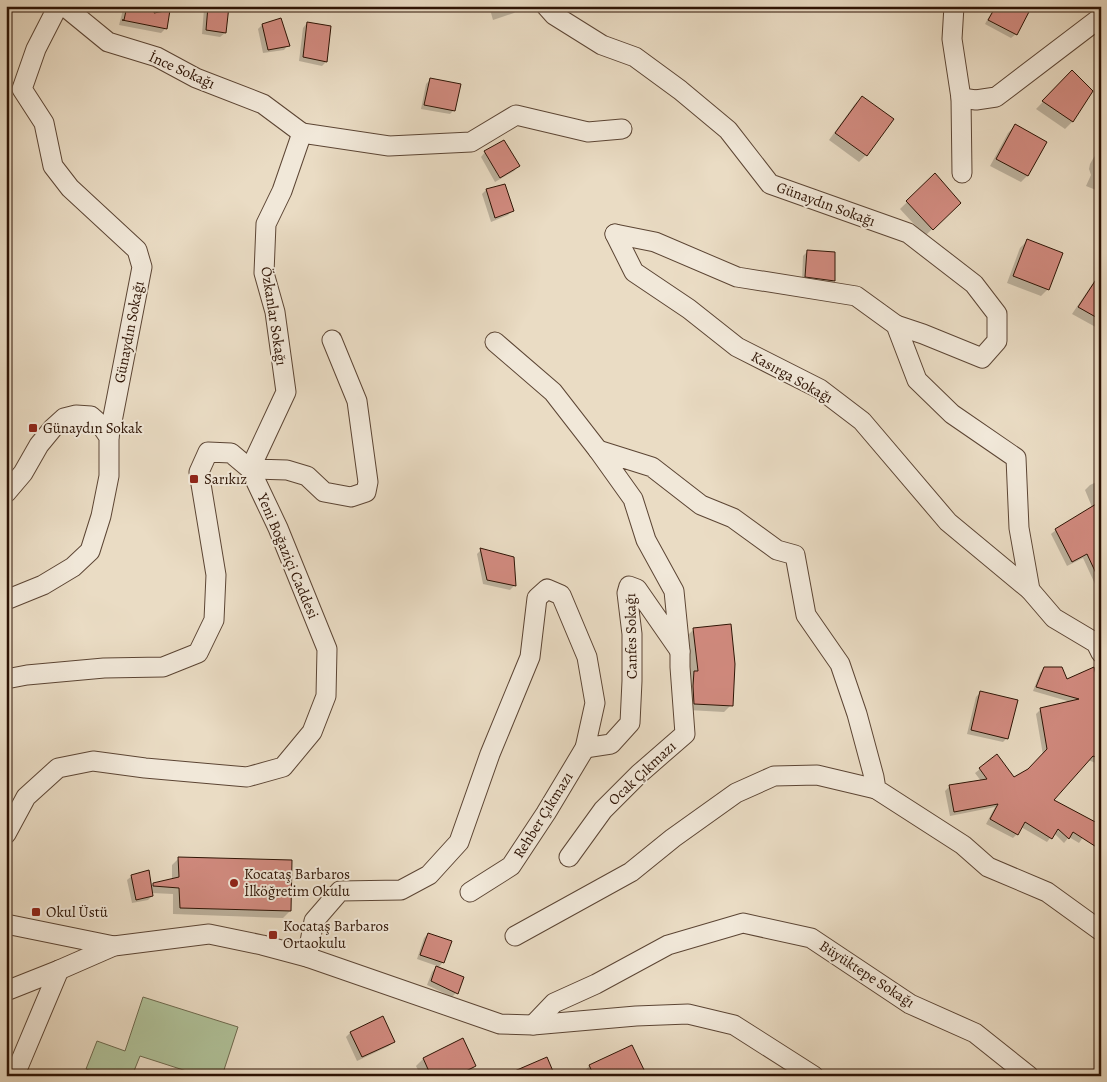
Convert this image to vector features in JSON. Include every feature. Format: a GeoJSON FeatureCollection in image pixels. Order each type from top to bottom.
{"type":"FeatureCollection","features":[{"type":"Feature","properties":{"kind":"street","name":"Günaydın Sokağı"},"geometry":{"type":"LineString","coordinates":[[58,6],[36,49],[22,89],[44,123],[53,166],[70,188],[137,250],[142,267],[109,437]]}},
{"type":"Feature","properties":{"kind":"street","name":"İnce Sokağı"},"geometry":{"type":"LineString","coordinates":[[64,6],[108,42],[157,58],[196,78],[263,104],[302,133]]}},
{"type":"Feature","properties":{"kind":"street","name":"Günaydın Sokağı"},"geometry":{"type":"LineString","coordinates":[[546,6],[554,16],[602,44],[635,57],[680,90],[728,130],[770,184],[908,233],[974,284],[997,314],[997,341],[982,358],[896,325]]}},
{"type":"Feature","properties":{"kind":"street"},"geometry":{"type":"LineString","coordinates":[[954,6],[952,39],[962,98],[962,173]]}},
{"type":"Feature","properties":{"kind":"street"},"geometry":{"type":"LineString","coordinates":[[962,98],[976,100],[996,97],[1101,17]]}},
{"type":"Feature","properties":{"kind":"street"},"geometry":{"type":"LineString","coordinates":[[302,133],[389,146],[471,142],[516,115],[588,132],[622,129]]}},
{"type":"Feature","properties":{"kind":"street","name":"Özkanlar Sokağı"},"geometry":{"type":"LineString","coordinates":[[250,469],[286,392],[275,312],[264,273],[266,224],[282,191],[302,133]]}},
{"type":"Feature","properties":{"kind":"street","name":"Kasırga Sokağı"},"geometry":{"type":"LineString","coordinates":[[896,325],[856,296],[738,277],[654,242],[615,234],[634,272],[689,309],[737,347],[820,389],[862,421],[948,522],[1030,590],[1054,618],[1096,643],[1101,654]]}},
{"type":"Feature","properties":{"kind":"street"},"geometry":{"type":"LineString","coordinates":[[896,325],[918,380],[952,414],[1016,458],[1019,528],[1030,590]]}},
{"type":"Feature","properties":{"kind":"street"},"geometry":{"type":"LineString","coordinates":[[250,469],[287,470],[307,476],[324,492],[350,497],[366,492],[368,482],[357,402],[332,340]]}},
{"type":"Feature","properties":{"kind":"street"},"geometry":{"type":"LineString","coordinates":[[494,342],[553,392],[598,450],[632,499],[646,540],[674,591],[680,651]]}},
{"type":"Feature","properties":{"kind":"street"},"geometry":{"type":"LineString","coordinates":[[6,493],[22,473],[39,445],[64,418],[76,415],[91,416],[100,424],[109,437],[109,476],[101,516],[90,551],[73,567],[43,585],[6,600]]}},
{"type":"Feature","properties":{"kind":"street"},"geometry":{"type":"LineString","coordinates":[[598,450],[652,467],[701,505],[733,518],[776,550],[796,556],[806,615],[840,664],[857,714],[876,789]]}},
{"type":"Feature","properties":{"kind":"street","name":"Yeni Boğaziçi Caddesi"},"geometry":{"type":"LineString","coordinates":[[6,679],[27,675],[104,668],[163,667],[198,654],[214,620],[216,575],[199,472],[208,452],[231,453],[250,469],[278,528],[327,649],[326,696],[312,732],[282,767],[246,777],[145,768],[93,761],[58,768],[26,797],[6,834]]}},
{"type":"Feature","properties":{"kind":"street","name":"Canfes Sokağı"},"geometry":{"type":"LineString","coordinates":[[585,748],[612,744],[630,723],[632,634],[627,592],[630,586],[637,589],[680,651]]}},
{"type":"Feature","properties":{"kind":"street"},"geometry":{"type":"LineString","coordinates":[[307,957],[314,921],[340,892],[401,890],[429,875],[459,842],[490,754],[530,657],[537,598],[547,589],[560,595],[587,657],[595,702],[585,748]]}},
{"type":"Feature","properties":{"kind":"street","name":"Ocak Çıkmazı"},"geometry":{"type":"LineString","coordinates":[[569,857],[603,810],[639,774],[685,734],[680,651]]}},
{"type":"Feature","properties":{"kind":"street","name":"Rehber Çıkmazı"},"geometry":{"type":"LineString","coordinates":[[470,892],[511,866],[585,748]]}},
{"type":"Feature","properties":{"kind":"street"},"geometry":{"type":"LineString","coordinates":[[515,936],[631,872],[673,838],[736,793],[774,776],[817,775],[876,789],[963,846],[988,867],[1047,892],[1101,931]]}},
{"type":"Feature","properties":{"kind":"street","name":"Büyüktepe Sokağı"},"geometry":{"type":"LineString","coordinates":[[533,1025],[554,1003],[596,984],[668,945],[743,923],[812,938],[910,1004],[975,1033],[1029,1076]]}},
{"type":"Feature","properties":{"kind":"street"},"geometry":{"type":"LineString","coordinates":[[6,924],[114,946]]}},
{"type":"Feature","properties":{"kind":"street"},"geometry":{"type":"LineString","coordinates":[[6,991],[114,946],[209,934],[307,957],[500,1024],[533,1025],[636,1016],[688,1014],[734,1026],[814,1076]]}},
{"type":"Feature","properties":{"kind":"street"},"geometry":{"type":"LineString","coordinates":[[14,1071],[59,970]]}},
{"type":"Feature","properties":{"kind":"green space"},"geometry":{"type":"Polygon","coordinates":[[[143,997],[238,1027],[222,1076],[202,1076],[140,1056],[132,1076],[105,1076],[86,1069],[97,1041],[125,1051],[143,997]]]}},
{"type":"Feature","properties":{"kind":"building"},"geometry":{"type":"Polygon","coordinates":[[[127,6],[156,6],[154,13],[170,10],[167,29],[122,20],[124,20],[127,6]]]}},
{"type":"Feature","properties":{"kind":"building"},"geometry":{"type":"Polygon","coordinates":[[[208,6],[229,6],[226,33],[206,30],[208,6]]]}},
{"type":"Feature","properties":{"kind":"building"},"geometry":{"type":"Polygon","coordinates":[[[996,6],[1032,6],[1017,35],[988,20],[996,6]]]}},
{"type":"Feature","properties":{"kind":"building"},"geometry":{"type":"Polygon","coordinates":[[[281,18],[290,46],[268,50],[262,24],[281,18]]]}},
{"type":"Feature","properties":{"kind":"building"},"geometry":{"type":"Polygon","coordinates":[[[307,22],[331,26],[327,62],[303,57],[307,22]]]}},
{"type":"Feature","properties":{"kind":"building"},"geometry":{"type":"Polygon","coordinates":[[[1072,70],[1093,91],[1073,122],[1042,101],[1072,70]]]}},
{"type":"Feature","properties":{"kind":"building"},"geometry":{"type":"Polygon","coordinates":[[[430,78],[461,84],[455,111],[424,105],[430,78]]]}},
{"type":"Feature","properties":{"kind":"building"},"geometry":{"type":"Polygon","coordinates":[[[862,96],[894,119],[867,156],[835,133],[862,96]]]}},
{"type":"Feature","properties":{"kind":"building"},"geometry":{"type":"Polygon","coordinates":[[[1015,124],[1047,142],[1028,176],[996,159],[1015,124]]]}},
{"type":"Feature","properties":{"kind":"building"},"geometry":{"type":"Polygon","coordinates":[[[504,140],[520,166],[500,178],[484,151],[504,140]]]}},
{"type":"Feature","properties":{"kind":"building"},"geometry":{"type":"Polygon","coordinates":[[[935,173],[961,203],[933,230],[906,201],[935,173]]]}},
{"type":"Feature","properties":{"kind":"building"},"geometry":{"type":"Polygon","coordinates":[[[505,184],[514,211],[495,218],[486,189],[505,184]]]}},
{"type":"Feature","properties":{"kind":"building"},"geometry":{"type":"Polygon","coordinates":[[[1027,239],[1063,253],[1049,290],[1013,276],[1027,239]]]}},
{"type":"Feature","properties":{"kind":"building"},"geometry":{"type":"Polygon","coordinates":[[[807,250],[835,252],[835,281],[805,277],[807,250]]]}},
{"type":"Feature","properties":{"kind":"building"},"geometry":{"type":"Polygon","coordinates":[[[1101,272],[1101,320],[1078,307],[1101,272]]]}},
{"type":"Feature","properties":{"kind":"building"},"geometry":{"type":"Polygon","coordinates":[[[1101,501],[1101,584],[1087,554],[1072,562],[1055,529],[1101,501]]]}},
{"type":"Feature","properties":{"kind":"building"},"geometry":{"type":"Polygon","coordinates":[[[480,548],[514,557],[516,586],[487,580],[480,548]]]}},
{"type":"Feature","properties":{"kind":"building"},"geometry":{"type":"Polygon","coordinates":[[[731,624],[735,664],[733,706],[694,704],[694,671],[698,671],[693,628],[731,624]]]}},
{"type":"Feature","properties":{"kind":"building"},"geometry":{"type":"Polygon","coordinates":[[[1044,667],[1062,667],[1067,679],[1094,667],[1101,694],[1101,759],[1093,756],[1054,800],[1101,825],[1101,850],[1073,832],[1069,839],[1058,829],[1052,839],[1025,822],[1018,835],[990,819],[998,804],[954,812],[949,785],[987,779],[979,768],[997,754],[1014,777],[1028,769],[1047,749],[1040,708],[1079,699],[1036,687],[1044,667]]]}},
{"type":"Feature","properties":{"kind":"building"},"geometry":{"type":"Polygon","coordinates":[[[980,691],[1018,700],[1008,739],[971,730],[980,691]]]}},
{"type":"Feature","properties":{"kind":"building","name":"Kocataş Barbaros İlköğretim Okulu"},"geometry":{"type":"Polygon","coordinates":[[[178,857],[292,860],[291,911],[180,908],[179,888],[153,886],[153,883],[179,877],[178,857]]]}},
{"type":"Feature","properties":{"kind":"building"},"geometry":{"type":"Polygon","coordinates":[[[149,870],[153,896],[136,900],[131,875],[149,870]]]}},
{"type":"Feature","properties":{"kind":"building"},"geometry":{"type":"Polygon","coordinates":[[[428,933],[452,941],[444,963],[420,955],[428,933]]]}},
{"type":"Feature","properties":{"kind":"building"},"geometry":{"type":"Polygon","coordinates":[[[436,966],[464,977],[458,994],[431,981],[436,966]]]}},
{"type":"Feature","properties":{"kind":"building"},"geometry":{"type":"Polygon","coordinates":[[[383,1016],[395,1042],[362,1057],[350,1032],[383,1016]]]}},
{"type":"Feature","properties":{"kind":"building"},"geometry":{"type":"Polygon","coordinates":[[[463,1038],[476,1066],[456,1076],[431,1076],[423,1058],[463,1038]]]}},
{"type":"Feature","properties":{"kind":"building"},"geometry":{"type":"Polygon","coordinates":[[[632,1045],[647,1076],[594,1076],[589,1065],[632,1045]]]}},
{"type":"Feature","properties":{"kind":"building"},"geometry":{"type":"Polygon","coordinates":[[[547,1057],[555,1076],[503,1076],[547,1057]]]}},
{"type":"Feature","properties":{"kind":"place","name":"Günaydın Sokak"},"geometry":{"type":"Point","coordinates":[33,428]}},
{"type":"Feature","properties":{"kind":"place","name":"Sarıkız"},"geometry":{"type":"Point","coordinates":[194,479]}},
{"type":"Feature","properties":{"kind":"place","name":"Kocataş Barbaros İlköğretim Okulu"},"geometry":{"type":"Point","coordinates":[234,883]}},
{"type":"Feature","properties":{"kind":"place","name":"Okul Üstü"},"geometry":{"type":"Point","coordinates":[36,912]}},
{"type":"Feature","properties":{"kind":"place","name":"Kocataş Barbaros Ortaokulu"},"geometry":{"type":"Point","coordinates":[273,935]}}]}
